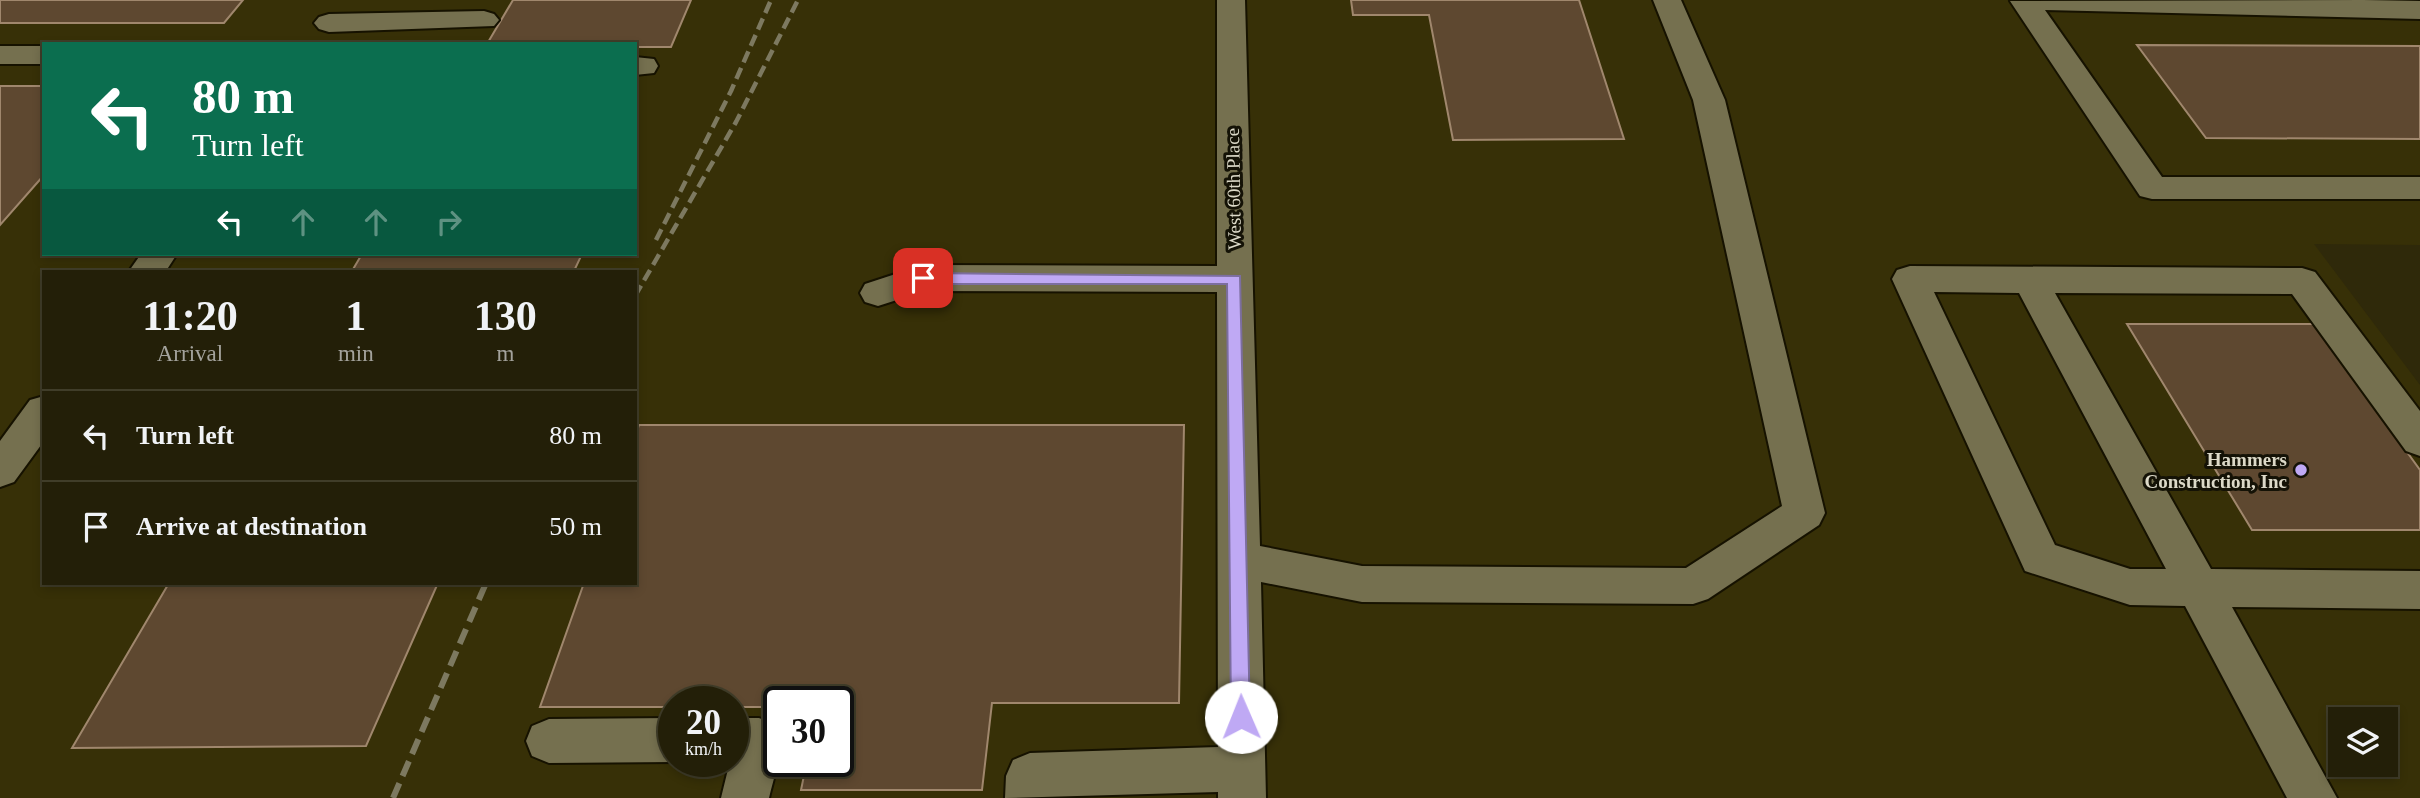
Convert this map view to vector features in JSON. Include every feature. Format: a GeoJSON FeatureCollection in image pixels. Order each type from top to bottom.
{"type":"FeatureCollection","features":[{"type":"Feature","properties":{"kind":"street","name":"West 60th Place"},"geometry":{"type":"LineString","coordinates":[[1231,0],[1242,783]]}},
{"type":"Feature","properties":{"kind":"street"},"geometry":{"type":"LineString","coordinates":[[1238,560],[1362,584],[1693,586],[1804,513],[1710,100],[1667,0]]}},
{"type":"Feature","properties":{"kind":"street"},"geometry":{"type":"LineString","coordinates":[[2420,10],[2024,1],[2152,188],[2420,188]]}},
{"type":"Feature","properties":{"kind":"street"},"geometry":{"type":"LineString","coordinates":[[330,22],[484,20]]}},
{"type":"Feature","properties":{"kind":"street"},"geometry":{"type":"LineString","coordinates":[[0,55],[42,55]]}},
{"type":"Feature","properties":{"kind":"street"},"geometry":{"type":"LineString","coordinates":[[148,270],[158,256]]}},
{"type":"Feature","properties":{"kind":"street"},"geometry":{"type":"LineString","coordinates":[[878,293],[923,278],[1234,279]]}},
{"type":"Feature","properties":{"kind":"street"},"geometry":{"type":"LineString","coordinates":[[2420,440],[2302,281],[1910,279],[2040,558],[2130,587],[2420,590]]}},
{"type":"Feature","properties":{"kind":"street"},"geometry":{"type":"LineString","coordinates":[[2030,280],[2313,798]]}},
{"type":"Feature","properties":{"kind":"street"},"geometry":{"type":"LineString","coordinates":[[20,458],[42,415]]}},
{"type":"Feature","properties":{"kind":"street"},"geometry":{"type":"LineString","coordinates":[[549,741],[658,740]]}},
{"type":"Feature","properties":{"kind":"street"},"geometry":{"type":"LineString","coordinates":[[745,798],[759,740],[749,740]]}},
{"type":"Feature","properties":{"kind":"street"},"geometry":{"type":"LineString","coordinates":[[1029,798],[1030,776],[1242,783]]}},
{"type":"Feature","properties":{"kind":"shaded area"},"geometry":{"type":"Polygon","coordinates":[[[0,0],[2420,0],[2420,245],[2314,244],[2420,385],[2420,798],[0,798],[0,0]]]}},
{"type":"Feature","properties":{"kind":"building"},"geometry":{"type":"Polygon","coordinates":[[[0,0],[243,0],[224,23],[0,23],[0,0]]]}},
{"type":"Feature","properties":{"kind":"building"},"geometry":{"type":"Polygon","coordinates":[[[513,0],[691,0],[671,47],[637,47],[637,42],[488,42],[513,0]]]}},
{"type":"Feature","properties":{"kind":"building"},"geometry":{"type":"Polygon","coordinates":[[[1351,0],[1579,0],[1624,139],[1453,140],[1429,15],[1353,15],[1351,0]]]}},
{"type":"Feature","properties":{"kind":"building"},"geometry":{"type":"Polygon","coordinates":[[[2137,45],[2420,46],[2420,139],[2206,138],[2137,45]]]}},
{"type":"Feature","properties":{"kind":"building"},"geometry":{"type":"Polygon","coordinates":[[[0,86],[42,86],[42,177],[0,225],[0,86]]]}},
{"type":"Feature","properties":{"kind":"building"},"geometry":{"type":"Polygon","coordinates":[[[361,256],[581,256],[574,270],[353,270],[361,256]]]}},
{"type":"Feature","properties":{"kind":"building"},"geometry":{"type":"Polygon","coordinates":[[[2127,324],[2314,324],[2420,470],[2420,530],[2252,530],[2127,324]]]}},
{"type":"Feature","properties":{"kind":"building"},"geometry":{"type":"Polygon","coordinates":[[[639,425],[1184,425],[1179,703],[992,703],[982,790],[801,790],[804,777],[854,777],[854,686],[763,686],[763,707],[749,707],[749,686],[658,686],[658,707],[540,707],[583,585],[637,585],[639,425]]]}},
{"type":"Feature","properties":{"kind":"building"},"geometry":{"type":"Polygon","coordinates":[[[168,585],[437,585],[366,746],[72,748],[168,585]]]}},
{"type":"Feature","properties":{"kind":"railway"},"geometry":{"type":"LineString","coordinates":[[656,240],[731,91],[771,0]]}},
{"type":"Feature","properties":{"kind":"railway"},"geometry":{"type":"LineString","coordinates":[[637,293],[736,122],[798,0]]}},
{"type":"Feature","properties":{"kind":"railway"},"geometry":{"type":"LineString","coordinates":[[393,798],[485,585]]}},
{"type":"Feature","properties":{"kind":"place","name":"Hammers Construction, Inc"},"geometry":{"type":"Point","coordinates":[2301,470]}},
{"type":"Feature","properties":{"kind":"route"},"geometry":{"type":"LineString","coordinates":[[923,278],[1234,279],[1241,717]]}}]}
